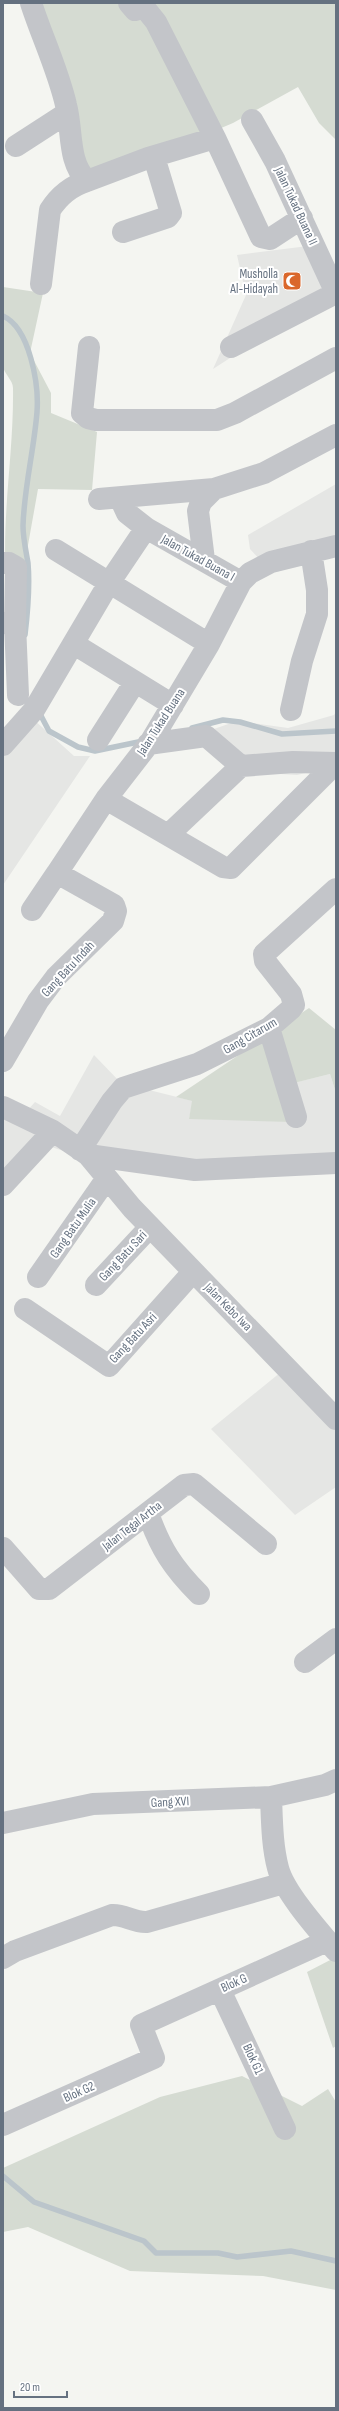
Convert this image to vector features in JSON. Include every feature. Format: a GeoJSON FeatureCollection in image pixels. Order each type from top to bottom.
{"type":"FeatureCollection","features":[{"type":"Feature","properties":{"kind":"street"},"geometry":{"type":"LineString","coordinates":[[31,3],[54,66],[67,113],[73,158],[78,172],[87,181]]}},
{"type":"Feature","properties":{"kind":"street"},"geometry":{"type":"LineString","coordinates":[[129,3],[135,10],[144,7],[156,22],[215,138],[261,237],[270,239],[302,218]]}},
{"type":"Feature","properties":{"kind":"street"},"geometry":{"type":"LineString","coordinates":[[16,146],[67,113]]}},
{"type":"Feature","properties":{"kind":"street","name":"Jalan Tukad Buana II"},"geometry":{"type":"LineString","coordinates":[[252,120],[275,161],[336,293]]}},
{"type":"Feature","properties":{"kind":"street"},"geometry":{"type":"LineString","coordinates":[[41,284],[50,210],[56,201],[70,189],[87,181],[154,157],[215,138]]}},
{"type":"Feature","properties":{"kind":"street"},"geometry":{"type":"LineString","coordinates":[[123,232],[168,217],[171,213],[154,157]]}},
{"type":"Feature","properties":{"kind":"street"},"geometry":{"type":"LineString","coordinates":[[231,347],[336,293]]}},
{"type":"Feature","properties":{"kind":"street"},"geometry":{"type":"LineString","coordinates":[[89,347],[82,413],[88,418],[96,420],[217,420],[235,413],[336,358]]}},
{"type":"Feature","properties":{"kind":"street"},"geometry":{"type":"LineString","coordinates":[[204,560],[198,511],[201,502],[214,489],[264,473],[336,435]]}},
{"type":"Feature","properties":{"kind":"street","name":"Jalan Tukad Buana I"},"geometry":{"type":"LineString","coordinates":[[214,489],[110,499],[150,531],[241,582]]}},
{"type":"Feature","properties":{"kind":"street"},"geometry":{"type":"LineString","coordinates":[[6,738],[26,702],[74,644],[109,582],[150,531]]}},
{"type":"Feature","properties":{"kind":"street","name":"Jalan Tukad Buana"},"geometry":{"type":"LineString","coordinates":[[32,910],[106,799],[151,740],[209,644],[241,582],[250,573],[271,562],[336,546]]}},
{"type":"Feature","properties":{"kind":"street"},"geometry":{"type":"LineString","coordinates":[[56,550],[209,644]]}},
{"type":"Feature","properties":{"kind":"street"},"geometry":{"type":"LineString","coordinates":[[291,710],[302,661],[316,614],[317,590],[311,551]]}},
{"type":"Feature","properties":{"kind":"street"},"geometry":{"type":"LineString","coordinates":[[3,563],[10,563],[16,567],[9,624],[26,702]]}},
{"type":"Feature","properties":{"kind":"street"},"geometry":{"type":"LineString","coordinates":[[74,644],[173,705]]}},
{"type":"Feature","properties":{"kind":"street"},"geometry":{"type":"LineString","coordinates":[[98,740],[135,682]]}},
{"type":"Feature","properties":{"kind":"street"},"geometry":{"type":"LineString","coordinates":[[151,740],[206,736],[241,766]]}},
{"type":"Feature","properties":{"kind":"street"},"geometry":{"type":"LineString","coordinates":[[168,835],[241,766],[293,762],[336,763]]}},
{"type":"Feature","properties":{"kind":"street"},"geometry":{"type":"LineString","coordinates":[[106,799],[222,867],[231,868],[336,763]]}},
{"type":"Feature","properties":{"kind":"street","name":"Gang Batu Indah"},"geometry":{"type":"LineString","coordinates":[[3,1061],[38,1001],[56,977],[113,922],[116,911],[114,905],[57,873]]}},
{"type":"Feature","properties":{"kind":"street","name":"Gang Citarum"},"geometry":{"type":"LineString","coordinates":[[84,1152],[112,1100],[123,1088],[197,1064],[269,1028],[291,1009],[294,1001],[291,994],[265,961],[264,954],[336,888]]}},
{"type":"Feature","properties":{"kind":"street"},"geometry":{"type":"LineString","coordinates":[[269,1028],[296,1117]]}},
{"type":"Feature","properties":{"kind":"street"},"geometry":{"type":"LineString","coordinates":[[3,1107],[53,1131],[84,1152],[138,1162],[195,1170],[336,1163]]}},
{"type":"Feature","properties":{"kind":"street"},"geometry":{"type":"LineString","coordinates":[[3,1185],[53,1131]]}},
{"type":"Feature","properties":{"kind":"street","name":"Jalan Kebo Iwa"},"geometry":{"type":"LineString","coordinates":[[84,1152],[150,1227],[336,1419]]}},
{"type":"Feature","properties":{"kind":"street"},"geometry":{"type":"LineString","coordinates":[[114,1187],[124,1173],[138,1162]]}},
{"type":"Feature","properties":{"kind":"street","name":"Gang Batu Mulia"},"geometry":{"type":"LineString","coordinates":[[38,1277],[114,1187]]}},
{"type":"Feature","properties":{"kind":"street","name":"Gang Batu Sari"},"geometry":{"type":"LineString","coordinates":[[96,1285],[150,1227]]}},
{"type":"Feature","properties":{"kind":"street","name":"Gang Batu Asri"},"geometry":{"type":"LineString","coordinates":[[25,1309],[109,1366],[193,1272]]}},
{"type":"Feature","properties":{"kind":"street","name":"Jalan Tegal Artha"},"geometry":{"type":"LineString","coordinates":[[3,1548],[39,1589],[48,1589],[184,1485],[194,1484],[266,1544]]}},
{"type":"Feature","properties":{"kind":"street"},"geometry":{"type":"LineString","coordinates":[[148,1513],[160,1545],[173,1566],[199,1594]]}},
{"type":"Feature","properties":{"kind":"street"},"geometry":{"type":"LineString","coordinates":[[305,1662],[336,1639]]}},
{"type":"Feature","properties":{"kind":"street","name":"Gang XVI"},"geometry":{"type":"LineString","coordinates":[[3,1822],[92,1804],[271,1797],[325,1785],[336,1780]]}},
{"type":"Feature","properties":{"kind":"street"},"geometry":{"type":"LineString","coordinates":[[271,1797],[272,1835],[278,1868],[284,1883],[332,1946]]}},
{"type":"Feature","properties":{"kind":"street"},"geometry":{"type":"LineString","coordinates":[[3,1958],[15,1951],[112,1915],[118,1914],[137,1922],[147,1922],[284,1883]]}},
{"type":"Feature","properties":{"kind":"street","name":"Blok G"},"geometry":{"type":"LineString","coordinates":[[154,2058],[141,2025],[220,1990],[332,1946]]}},
{"type":"Feature","properties":{"kind":"street","name":"Blok G1"},"geometry":{"type":"LineString","coordinates":[[220,1990],[285,2129]]}},
{"type":"Feature","properties":{"kind":"street","name":"Blok G2"},"geometry":{"type":"LineString","coordinates":[[3,2125],[154,2058]]}},
{"type":"Feature","properties":{"kind":"shaded area"},"geometry":{"type":"Polygon","coordinates":[[[29,3],[336,3],[336,140],[319,123],[298,87],[233,123],[85,186],[29,3]]]}},
{"type":"Feature","properties":{"kind":"shaded area"},"geometry":{"type":"Polygon","coordinates":[[[308,246],[333,298],[297,315],[213,369],[246,295],[237,255],[308,246]]]}},
{"type":"Feature","properties":{"kind":"shaded area"},"geometry":{"type":"Polygon","coordinates":[[[3,287],[43,293],[30,353],[51,393],[51,413],[97,432],[92,490],[38,489],[20,590],[7,591],[5,540],[12,439],[13,385],[5,372],[2,358],[3,287]]]}},
{"type":"Feature","properties":{"kind":"shaded area"},"geometry":{"type":"Polygon","coordinates":[[[336,484],[336,555],[272,573],[250,549],[248,535],[336,484]]]}},
{"type":"Feature","properties":{"kind":"shaded area"},"geometry":{"type":"Polygon","coordinates":[[[336,712],[336,766],[297,775],[246,772],[188,738],[237,721],[288,728],[334,715],[336,712]]]}},
{"type":"Feature","properties":{"kind":"shaded area"},"geometry":{"type":"Polygon","coordinates":[[[32,718],[74,756],[90,756],[3,885],[3,756],[32,718]]]}},
{"type":"Feature","properties":{"kind":"shaded area"},"geometry":{"type":"Polygon","coordinates":[[[309,1008],[336,1030],[336,1093],[330,1074],[282,1086],[293,1122],[189,1119],[192,1101],[176,1097],[309,1008]]]}},
{"type":"Feature","properties":{"kind":"shaded area"},"geometry":{"type":"Polygon","coordinates":[[[94,1055],[121,1083],[193,1101],[189,1119],[196,1118],[281,1086],[330,1074],[336,1093],[336,1169],[76,1155],[42,1144],[3,1177],[3,1118],[15,1124],[35,1102],[60,1116],[94,1055]]]}},
{"type":"Feature","properties":{"kind":"shaded area"},"geometry":{"type":"Polygon","coordinates":[[[281,1372],[336,1426],[336,1487],[295,1515],[211,1429],[281,1372]]]}},
{"type":"Feature","properties":{"kind":"shaded area"},"geometry":{"type":"Polygon","coordinates":[[[336,1957],[336,2046],[333,2048],[307,1972],[336,1957]]]}},
{"type":"Feature","properties":{"kind":"shaded area"},"geometry":{"type":"Polygon","coordinates":[[[242,2076],[302,2106],[328,2089],[336,2102],[336,2290],[263,2276],[130,2271],[28,2227],[3,2232],[3,2168],[160,2097],[242,2076]]]}},
{"type":"Feature","properties":{"kind":"waterway"},"geometry":{"type":"LineString","coordinates":[[3,316],[12,322],[20,332],[26,345],[31,358],[34,373],[37,401],[34,440],[25,498],[23,526],[29,581],[25,635]]}},
{"type":"Feature","properties":{"kind":"waterway"},"geometry":{"type":"LineString","coordinates":[[39,712],[49,731],[78,747],[95,751],[143,741]]}},
{"type":"Feature","properties":{"kind":"waterway"},"geometry":{"type":"LineString","coordinates":[[192,728],[223,720],[240,722],[282,734],[336,731]]}},
{"type":"Feature","properties":{"kind":"waterway"},"geometry":{"type":"LineString","coordinates":[[3,2176],[34,2202],[144,2241],[156,2253],[218,2253],[237,2257],[291,2251],[336,2261]]}},
{"type":"Feature","properties":{"kind":"place","name":"Musholla Al-Hidayah"},"geometry":{"type":"Point","coordinates":[292,281]}}]}
